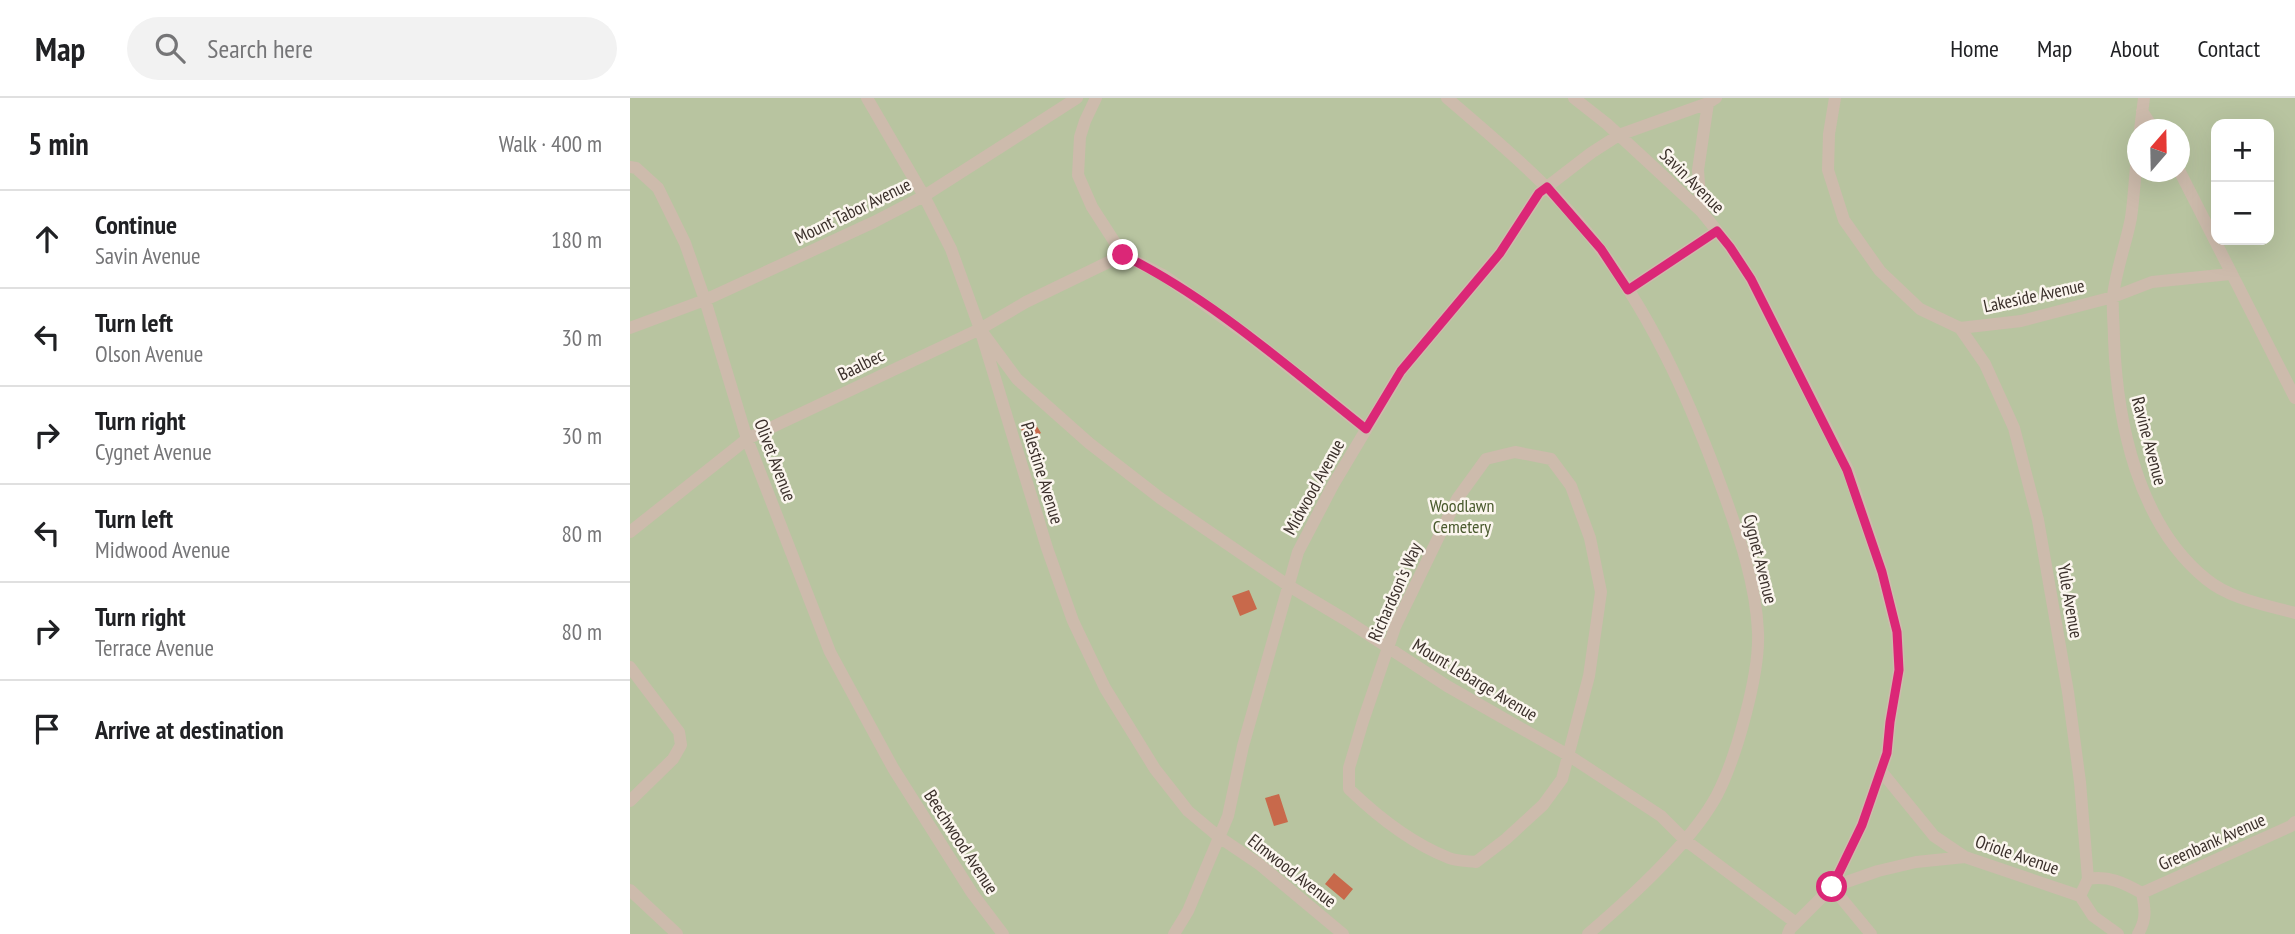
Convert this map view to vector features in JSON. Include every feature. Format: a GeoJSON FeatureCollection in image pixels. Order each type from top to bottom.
{"type":"FeatureCollection","features":[{"type":"Feature","properties":{"kind":"lane","name":"Palestine Avenue"},"geometry":{"type":"LineString","coordinates":[[867,98],[924,196],[951,249],[980,329],[1047,548],[1073,621],[1105,688],[1155,769],[1188,811],[1219,838]]}},
{"type":"Feature","properties":{"kind":"lane","name":"Mount Tabor Avenue"},"geometry":{"type":"LineString","coordinates":[[630,328],[705,300],[874,222],[924,196],[1077,98]]}},
{"type":"Feature","properties":{"kind":"lane"},"geometry":{"type":"LineString","coordinates":[[1096,98],[1084,121],[1080,137],[1079,174],[1092,207],[1123,255],[1163,275],[1253,339],[1366,429]]}},
{"type":"Feature","properties":{"kind":"lane","name":"Cygnet Avenue"},"geometry":{"type":"LineString","coordinates":[[1447,98],[1547,187],[1601,249],[1628,290],[1670,364],[1707,449],[1734,523],[1751,582],[1758,634],[1752,685],[1734,751],[1716,796],[1685,840],[1617,909],[1588,934]]}},
{"type":"Feature","properties":{"kind":"lane","name":"Savin Avenue"},"geometry":{"type":"LineString","coordinates":[[1574,98],[1619,135],[1701,211],[1751,279],[1843,462],[1882,572],[1897,632],[1899,670],[1887,753],[1862,825],[1832,887],[1792,929]]}},
{"type":"Feature","properties":{"kind":"lane"},"geometry":{"type":"LineString","coordinates":[[1835,98],[1829,134],[1828,170],[1844,220],[1880,271],[1920,309],[1960,328]]}},
{"type":"Feature","properties":{"kind":"lane"},"geometry":{"type":"LineString","coordinates":[[2143,104],[2154,98]]}},
{"type":"Feature","properties":{"kind":"lane"},"geometry":{"type":"LineString","coordinates":[[1701,211],[1698,170],[1712,100]]}},
{"type":"Feature","properties":{"kind":"lane","name":"Midwood Avenue"},"geometry":{"type":"LineString","coordinates":[[1174,934],[1188,911],[1228,816],[1243,746],[1298,552],[1333,485],[1401,371],[1500,253],[1539,193],[1619,135],[1712,100]]}},
{"type":"Feature","properties":{"kind":"lane","name":"Olivet Avenue"},"geometry":{"type":"LineString","coordinates":[[630,167],[636,168],[658,188],[685,243],[747,439],[830,652],[892,768]]}},
{"type":"Feature","properties":{"kind":"lane","name":"Ravine Avenue"},"geometry":{"type":"LineString","coordinates":[[2134,182],[2130,219],[2113,297],[2115,371],[2122,422],[2149,507],[2184,559],[2207,580],[2233,594],[2295,613]]}},
{"type":"Feature","properties":{"kind":"lane"},"geometry":{"type":"LineString","coordinates":[[2187,182],[2295,398]]}},
{"type":"Feature","properties":{"kind":"lane"},"geometry":{"type":"LineString","coordinates":[[1628,290],[1717,231]]}},
{"type":"Feature","properties":{"kind":"lane","name":"Baalbec"},"geometry":{"type":"LineString","coordinates":[[630,532],[747,439],[980,329],[1026,302],[1123,255]]}},
{"type":"Feature","properties":{"kind":"lane","name":"Lakeside Avenue"},"geometry":{"type":"LineString","coordinates":[[1960,328],[2021,321],[2113,297],[2152,282],[2231,274]]}},
{"type":"Feature","properties":{"kind":"lane","name":"Yule Avenue"},"geometry":{"type":"LineString","coordinates":[[1960,328],[1985,365],[2014,428],[2038,520],[2068,692],[2080,782],[2088,879],[2081,895]]}},
{"type":"Feature","properties":{"kind":"lane","name":"Mount Lebarge Avenue"},"geometry":{"type":"LineString","coordinates":[[980,329],[1017,379],[1089,443],[1160,498],[1289,586],[1447,686],[1568,755],[1661,816],[1685,840],[1792,929]]}},
{"type":"Feature","properties":{"kind":"lane","name":"Richardson's Way"},"geometry":{"type":"LineString","coordinates":[[1515,452],[1551,459],[1571,486],[1590,538],[1601,592],[1590,676],[1568,755],[1562,779],[1543,805],[1476,862],[1451,859],[1419,842],[1373,812],[1349,789],[1349,768],[1395,627],[1457,499],[1486,459],[1515,452]]}},
{"type":"Feature","properties":{"kind":"lane"},"geometry":{"type":"LineString","coordinates":[[630,667],[679,732],[681,745],[673,760],[630,800]]}},
{"type":"Feature","properties":{"kind":"lane","name":"Beechwood Avenue"},"geometry":{"type":"LineString","coordinates":[[892,768],[972,894],[1003,934]]}},
{"type":"Feature","properties":{"kind":"lane","name":"Oriole Avenue"},"geometry":{"type":"LineString","coordinates":[[1881,771],[1934,836],[1965,857],[2081,895]]}},
{"type":"Feature","properties":{"kind":"lane","name":"Greenbank Avenue"},"geometry":{"type":"LineString","coordinates":[[2142,893],[2294,824]]}},
{"type":"Feature","properties":{"kind":"lane","name":"Elmwood Avenue"},"geometry":{"type":"LineString","coordinates":[[1219,838],[1259,864],[1343,934]]}},
{"type":"Feature","properties":{"kind":"lane"},"geometry":{"type":"LineString","coordinates":[[1871,934],[1832,887],[1916,862],[1965,857]]}},
{"type":"Feature","properties":{"kind":"lane"},"geometry":{"type":"LineString","coordinates":[[2088,879],[2098,877],[2120,881],[2142,893],[2146,911],[2144,924],[2138,934]]}},
{"type":"Feature","properties":{"kind":"lane"},"geometry":{"type":"LineString","coordinates":[[630,890],[677,934]]}},
{"type":"Feature","properties":{"kind":"lane"},"geometry":{"type":"LineString","coordinates":[[2081,895],[2093,916],[2118,934]]}},
{"type":"Feature","properties":{"kind":"green space","name":"Woodlawn Cemetery"},"geometry":{"type":"Polygon","coordinates":[[[630,98],[2295,98],[2295,934],[630,934],[630,98]]]}},
{"type":"Feature","properties":{"kind":"building"},"geometry":{"type":"Polygon","coordinates":[[[1033,420],[1041,433],[1029,441],[1020,428],[1033,420]]]}},
{"type":"Feature","properties":{"kind":"building"},"geometry":{"type":"Polygon","coordinates":[[[1249,590],[1257,609],[1240,616],[1232,596],[1249,590]]]}},
{"type":"Feature","properties":{"kind":"building"},"geometry":{"type":"Polygon","coordinates":[[[1279,794],[1288,822],[1274,826],[1265,798],[1279,794]]]}},
{"type":"Feature","properties":{"kind":"building"},"geometry":{"type":"Polygon","coordinates":[[[1334,873],[1353,889],[1344,900],[1325,884],[1334,873]]]}},
{"type":"Feature","properties":{"kind":"route"},"geometry":{"type":"LineString","coordinates":[[1123,255],[1163,275],[1253,339],[1366,429],[1401,371],[1500,253],[1539,193],[1547,187],[1601,249],[1628,290],[1717,231],[1751,279],[1847,470],[1882,572],[1897,632],[1899,670],[1887,753],[1862,825],[1832,887]]}}]}
